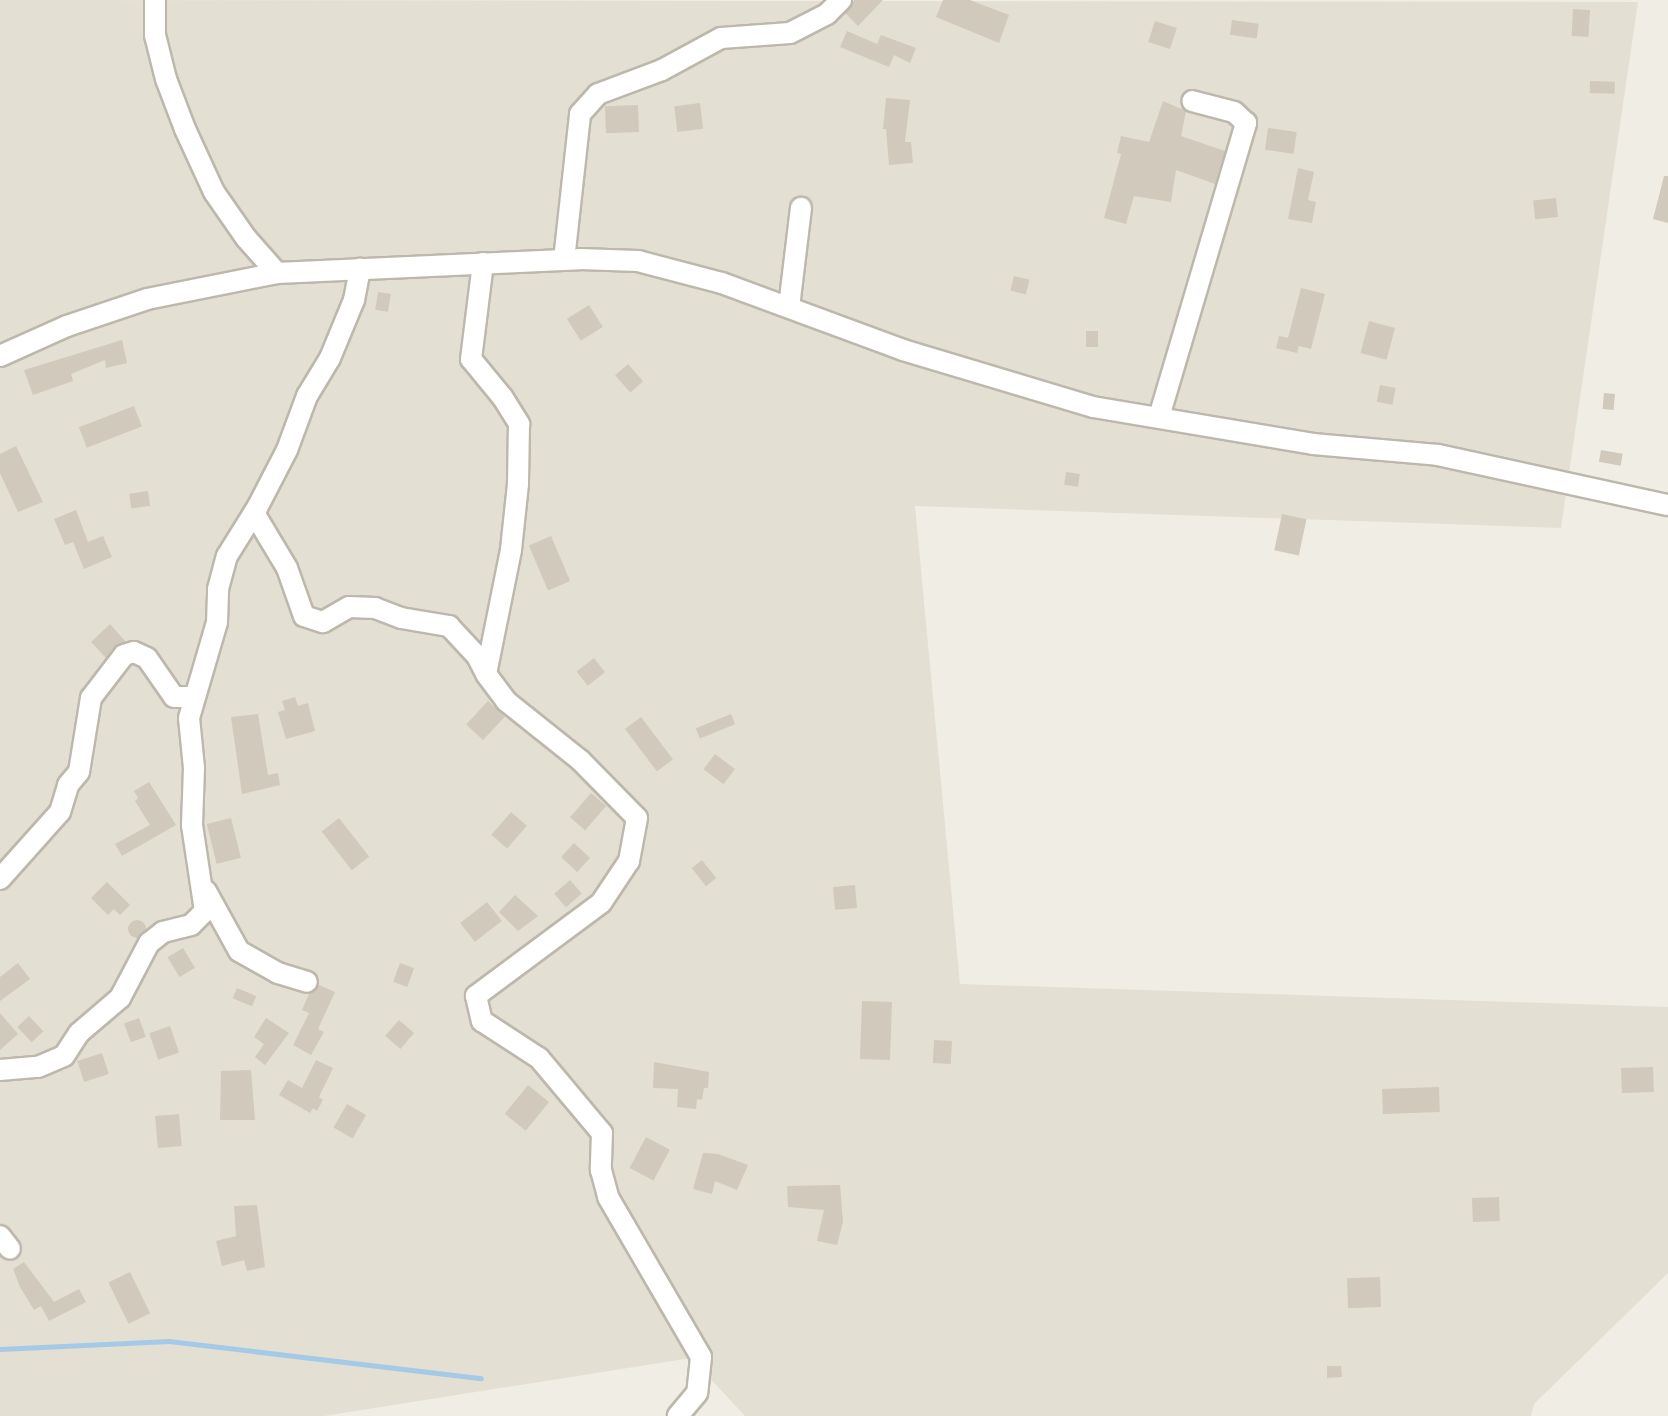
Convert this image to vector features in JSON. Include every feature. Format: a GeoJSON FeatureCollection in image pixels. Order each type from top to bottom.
{"type":"FeatureCollection","features":[{"type":"Feature","properties":{"kind":"street"},"geometry":{"type":"LineString","coordinates":[[155,0],[155,35],[166,79],[185,129],[214,192],[246,238],[277,273]]}},
{"type":"Feature","properties":{"kind":"street"},"geometry":{"type":"LineString","coordinates":[[564,260],[580,114],[598,94],[662,70],[721,38],[790,33],[827,14],[841,0]]}},
{"type":"Feature","properties":{"kind":"street"},"geometry":{"type":"LineString","coordinates":[[1159,417],[1246,123],[1234,112],[1192,101]]}},
{"type":"Feature","properties":{"kind":"street"},"geometry":{"type":"LineString","coordinates":[[789,307],[801,208]]}},
{"type":"Feature","properties":{"kind":"street"},"geometry":{"type":"LineString","coordinates":[[1,354],[147,299],[277,273],[564,260],[638,261],[681,271],[789,307],[903,350],[1094,407],[1313,444],[1438,455],[1668,505]]}},
{"type":"Feature","properties":{"kind":"street"},"geometry":{"type":"LineString","coordinates":[[483,263],[471,359],[503,398],[519,424],[518,484],[511,550],[486,674]]}},
{"type":"Feature","properties":{"kind":"street"},"geometry":{"type":"LineString","coordinates":[[0,1070],[38,1067],[64,1056],[79,1033],[120,998],[149,943],[163,932],[191,925],[205,911],[192,825],[194,768],[189,718],[192,698],[217,622],[218,589],[227,556],[254,513],[287,450],[307,396],[330,358],[354,300],[360,269]]}},
{"type":"Feature","properties":{"kind":"street"},"geometry":{"type":"LineString","coordinates":[[254,513],[287,568],[304,615],[322,622],[349,607],[375,608],[401,618],[448,626],[477,657],[486,674],[506,701],[580,760],[637,818],[630,861],[601,903],[476,996],[482,1021],[539,1058],[602,1133],[601,1170],[608,1197],[701,1357],[697,1393],[678,1416]]}},
{"type":"Feature","properties":{"kind":"street"},"geometry":{"type":"LineString","coordinates":[[0,879],[60,812],[68,785],[80,772],[91,698],[124,655],[134,652],[147,658],[174,698],[192,698]]}},
{"type":"Feature","properties":{"kind":"street"},"geometry":{"type":"LineString","coordinates":[[202,880],[239,951],[278,973],[307,982]]}},
{"type":"Feature","properties":{"kind":"shaded area"},"geometry":{"type":"Polygon","coordinates":[[[0,0],[1638,2],[1561,528],[915,506],[960,984],[1668,1007],[1668,1273],[1534,1404],[1531,1416],[745,1416],[691,1358],[324,1416],[0,1416],[0,0]]]}},
{"type":"Feature","properties":{"kind":"building"},"geometry":{"type":"Polygon","coordinates":[[[854,0],[883,0],[858,26],[845,13],[854,0]]]}},
{"type":"Feature","properties":{"kind":"building"},"geometry":{"type":"Polygon","coordinates":[[[943,0],[970,0],[1009,15],[999,43],[936,17],[943,0]]]}},
{"type":"Feature","properties":{"kind":"building"},"geometry":{"type":"Polygon","coordinates":[[[1573,9],[1590,10],[1589,37],[1572,36],[1573,9]]]}},
{"type":"Feature","properties":{"kind":"building"},"geometry":{"type":"Polygon","coordinates":[[[1232,20],[1259,24],[1257,39],[1230,35],[1232,20]]]}},
{"type":"Feature","properties":{"kind":"building"},"geometry":{"type":"Polygon","coordinates":[[[1155,21],[1177,28],[1170,49],[1148,42],[1155,21]]]}},
{"type":"Feature","properties":{"kind":"building"},"geometry":{"type":"Polygon","coordinates":[[[847,31],[877,44],[881,35],[916,48],[910,63],[894,55],[889,67],[840,47],[847,31]]]}},
{"type":"Feature","properties":{"kind":"building"},"geometry":{"type":"Polygon","coordinates":[[[1590,81],[1615,82],[1615,94],[1590,93],[1590,81]]]}},
{"type":"Feature","properties":{"kind":"building"},"geometry":{"type":"Polygon","coordinates":[[[886,98],[910,100],[905,142],[911,142],[913,163],[889,165],[886,129],[883,129],[886,98]]]}},
{"type":"Feature","properties":{"kind":"building"},"geometry":{"type":"Polygon","coordinates":[[[1163,101],[1186,111],[1181,136],[1225,151],[1215,184],[1176,170],[1171,202],[1134,196],[1126,224],[1104,218],[1121,154],[1117,153],[1121,136],[1149,142],[1163,101]]]}},
{"type":"Feature","properties":{"kind":"building"},"geometry":{"type":"Polygon","coordinates":[[[700,103],[703,129],[677,132],[674,106],[700,103]]]}},
{"type":"Feature","properties":{"kind":"building"},"geometry":{"type":"Polygon","coordinates":[[[638,105],[639,132],[606,133],[605,106],[638,105]]]}},
{"type":"Feature","properties":{"kind":"building"},"geometry":{"type":"Polygon","coordinates":[[[1268,128],[1297,132],[1294,154],[1265,150],[1268,128]]]}},
{"type":"Feature","properties":{"kind":"building"},"geometry":{"type":"Polygon","coordinates":[[[1298,168],[1314,172],[1308,200],[1316,202],[1312,223],[1288,219],[1298,168]]]}},
{"type":"Feature","properties":{"kind":"building"},"geometry":{"type":"Polygon","coordinates":[[[1664,176],[1668,176],[1668,223],[1653,219],[1664,176]]]}},
{"type":"Feature","properties":{"kind":"building"},"geometry":{"type":"Polygon","coordinates":[[[1556,198],[1558,217],[1535,219],[1533,200],[1556,198]]]}},
{"type":"Feature","properties":{"kind":"building"},"geometry":{"type":"Polygon","coordinates":[[[1014,276],[1030,280],[1026,294],[1010,291],[1014,276]]]}},
{"type":"Feature","properties":{"kind":"building"},"geometry":{"type":"Polygon","coordinates":[[[1301,288],[1325,294],[1311,349],[1299,346],[1297,353],[1276,348],[1279,336],[1288,338],[1301,288]]]}},
{"type":"Feature","properties":{"kind":"building"},"geometry":{"type":"Polygon","coordinates":[[[378,292],[391,294],[388,312],[375,310],[378,292]]]}},
{"type":"Feature","properties":{"kind":"building"},"geometry":{"type":"Polygon","coordinates":[[[589,305],[603,327],[581,341],[567,319],[589,305]]]}},
{"type":"Feature","properties":{"kind":"building"},"geometry":{"type":"Polygon","coordinates":[[[1369,321],[1395,328],[1387,360],[1360,353],[1369,321]]]}},
{"type":"Feature","properties":{"kind":"building"},"geometry":{"type":"Polygon","coordinates":[[[1086,331],[1098,331],[1098,347],[1086,347],[1086,331]]]}},
{"type":"Feature","properties":{"kind":"building"},"geometry":{"type":"Polygon","coordinates":[[[122,340],[127,363],[106,368],[105,360],[71,374],[73,381],[33,395],[24,370],[122,340]]]}},
{"type":"Feature","properties":{"kind":"building"},"geometry":{"type":"Polygon","coordinates":[[[628,364],[643,381],[630,393],[615,375],[628,364]]]}},
{"type":"Feature","properties":{"kind":"building"},"geometry":{"type":"Polygon","coordinates":[[[1380,385],[1396,388],[1392,405],[1377,402],[1380,385]]]}},
{"type":"Feature","properties":{"kind":"building"},"geometry":{"type":"Polygon","coordinates":[[[1604,393],[1615,394],[1614,410],[1603,409],[1604,393]]]}},
{"type":"Feature","properties":{"kind":"building"},"geometry":{"type":"Polygon","coordinates":[[[134,406],[142,427],[87,448],[79,427],[134,406]]]}},
{"type":"Feature","properties":{"kind":"building"},"geometry":{"type":"Polygon","coordinates":[[[16,446],[43,502],[18,512],[0,473],[0,454],[16,446]]]}},
{"type":"Feature","properties":{"kind":"building"},"geometry":{"type":"Polygon","coordinates":[[[1601,450],[1623,454],[1621,466],[1599,462],[1601,450]]]}},
{"type":"Feature","properties":{"kind":"building"},"geometry":{"type":"Polygon","coordinates":[[[1066,472],[1080,474],[1078,487],[1064,485],[1066,472]]]}},
{"type":"Feature","properties":{"kind":"building"},"geometry":{"type":"Polygon","coordinates":[[[148,491],[150,506],[131,508],[129,494],[148,491]]]}},
{"type":"Feature","properties":{"kind":"building"},"geometry":{"type":"Polygon","coordinates":[[[76,510],[88,542],[103,536],[112,557],[84,569],[73,542],[65,545],[54,519],[76,510]]]}},
{"type":"Feature","properties":{"kind":"building"},"geometry":{"type":"Polygon","coordinates":[[[1282,514],[1306,519],[1299,555],[1274,550],[1282,514]]]}},
{"type":"Feature","properties":{"kind":"building"},"geometry":{"type":"Polygon","coordinates":[[[551,536],[570,581],[548,590],[529,545],[551,536]]]}},
{"type":"Feature","properties":{"kind":"building"},"geometry":{"type":"Polygon","coordinates":[[[110,624],[126,642],[115,647],[106,658],[91,642],[110,624]]]}},
{"type":"Feature","properties":{"kind":"building"},"geometry":{"type":"Polygon","coordinates":[[[594,658],[605,672],[588,686],[577,672],[594,658]]]}},
{"type":"Feature","properties":{"kind":"building"},"geometry":{"type":"Polygon","coordinates":[[[295,697],[298,706],[308,703],[315,731],[286,739],[278,712],[285,710],[282,701],[295,697]]]}},
{"type":"Feature","properties":{"kind":"building"},"geometry":{"type":"Polygon","coordinates":[[[488,701],[505,717],[483,740],[466,724],[488,701]]]}},
{"type":"Feature","properties":{"kind":"building"},"geometry":{"type":"Polygon","coordinates":[[[258,714],[268,775],[278,773],[280,785],[242,794],[231,717],[258,714]]]}},
{"type":"Feature","properties":{"kind":"building"},"geometry":{"type":"Polygon","coordinates":[[[731,714],[735,724],[700,738],[696,728],[731,714]]]}},
{"type":"Feature","properties":{"kind":"building"},"geometry":{"type":"Polygon","coordinates":[[[641,717],[673,759],[657,771],[625,729],[641,717]]]}},
{"type":"Feature","properties":{"kind":"building"},"geometry":{"type":"Polygon","coordinates":[[[715,754],[735,769],[724,784],[704,769],[715,754]]]}},
{"type":"Feature","properties":{"kind":"building"},"geometry":{"type":"Polygon","coordinates":[[[149,782],[176,825],[122,856],[115,844],[150,825],[135,801],[138,798],[134,791],[149,782]]]}},
{"type":"Feature","properties":{"kind":"building"},"geometry":{"type":"Polygon","coordinates":[[[591,793],[606,806],[585,830],[570,817],[591,793]]]}},
{"type":"Feature","properties":{"kind":"building"},"geometry":{"type":"Polygon","coordinates":[[[511,812],[527,826],[507,848],[491,835],[511,812]]]}},
{"type":"Feature","properties":{"kind":"building"},"geometry":{"type":"Polygon","coordinates":[[[231,818],[241,858],[217,864],[207,824],[231,818]]]}},
{"type":"Feature","properties":{"kind":"building"},"geometry":{"type":"Polygon","coordinates":[[[339,818],[369,857],[352,870],[322,832],[339,818]]]}},
{"type":"Feature","properties":{"kind":"building"},"geometry":{"type":"Polygon","coordinates":[[[574,843],[590,858],[577,872],[561,857],[574,843]]]}},
{"type":"Feature","properties":{"kind":"building"},"geometry":{"type":"Polygon","coordinates":[[[702,860],[716,878],[706,886],[692,868],[702,860]]]}},
{"type":"Feature","properties":{"kind":"building"},"geometry":{"type":"Polygon","coordinates":[[[570,880],[582,894],[566,907],[554,894],[570,880]]]}},
{"type":"Feature","properties":{"kind":"building"},"geometry":{"type":"Polygon","coordinates":[[[107,882],[130,905],[120,915],[114,909],[108,915],[91,898],[107,882]]]}},
{"type":"Feature","properties":{"kind":"building"},"geometry":{"type":"Polygon","coordinates":[[[855,885],[857,908],[835,910],[833,887],[855,885]]]}},
{"type":"Feature","properties":{"kind":"building"},"geometry":{"type":"Polygon","coordinates":[[[515,895],[538,916],[518,931],[499,912],[515,895]]]}},
{"type":"Feature","properties":{"kind":"building"},"geometry":{"type":"Polygon","coordinates":[[[487,902],[502,921],[475,942],[460,923],[487,902]]]}},
{"type":"Feature","properties":{"kind":"building"},"geometry":{"type":"Polygon","coordinates":[[[137,920],[143,923],[146,929],[143,935],[137,938],[131,935],[128,929],[131,923],[137,920]]]}},
{"type":"Feature","properties":{"kind":"building"},"geometry":{"type":"Polygon","coordinates":[[[183,948],[195,968],[179,977],[168,957],[183,948]]]}},
{"type":"Feature","properties":{"kind":"building"},"geometry":{"type":"Polygon","coordinates":[[[18,963],[30,979],[0,1001],[0,977],[18,963]]]}},
{"type":"Feature","properties":{"kind":"building"},"geometry":{"type":"Polygon","coordinates":[[[400,963],[414,968],[407,987],[393,982],[400,963]]]}},
{"type":"Feature","properties":{"kind":"building"},"geometry":{"type":"Polygon","coordinates":[[[319,985],[335,992],[318,1029],[324,1032],[311,1055],[293,1045],[309,1013],[302,1010],[309,994],[319,985]]]}},
{"type":"Feature","properties":{"kind":"building"},"geometry":{"type":"Polygon","coordinates":[[[237,988],[256,996],[252,1006],[233,998],[237,988]]]}},
{"type":"Feature","properties":{"kind":"building"},"geometry":{"type":"Polygon","coordinates":[[[862,1001],[892,1002],[890,1060],[860,1059],[862,1001]]]}},
{"type":"Feature","properties":{"kind":"building"},"geometry":{"type":"Polygon","coordinates":[[[0,1013],[18,1034],[0,1050],[0,1013]]]}},
{"type":"Feature","properties":{"kind":"building"},"geometry":{"type":"Polygon","coordinates":[[[29,1016],[43,1031],[32,1042],[17,1027],[29,1016]]]}},
{"type":"Feature","properties":{"kind":"building"},"geometry":{"type":"Polygon","coordinates":[[[139,1018],[146,1037],[131,1042],[124,1023],[139,1018]]]}},
{"type":"Feature","properties":{"kind":"building"},"geometry":{"type":"Polygon","coordinates":[[[266,1018],[289,1033],[265,1065],[255,1057],[264,1044],[254,1037],[266,1018]]]}},
{"type":"Feature","properties":{"kind":"building"},"geometry":{"type":"Polygon","coordinates":[[[399,1020],[414,1033],[400,1049],[385,1036],[399,1020]]]}},
{"type":"Feature","properties":{"kind":"building"},"geometry":{"type":"Polygon","coordinates":[[[170,1026],[179,1052],[158,1060],[149,1033],[170,1026]]]}},
{"type":"Feature","properties":{"kind":"building"},"geometry":{"type":"Polygon","coordinates":[[[934,1040],[952,1041],[951,1064],[933,1063],[934,1040]]]}},
{"type":"Feature","properties":{"kind":"building"},"geometry":{"type":"Polygon","coordinates":[[[102,1053],[109,1074],[84,1082],[77,1061],[102,1053]]]}},
{"type":"Feature","properties":{"kind":"building"},"geometry":{"type":"Polygon","coordinates":[[[316,1060],[333,1068],[319,1097],[323,1100],[317,1111],[313,1108],[310,1113],[279,1095],[288,1080],[302,1088],[316,1060]]]}},
{"type":"Feature","properties":{"kind":"building"},"geometry":{"type":"Polygon","coordinates":[[[654,1062],[709,1072],[708,1088],[704,1088],[702,1100],[697,1099],[696,1109],[677,1107],[678,1089],[653,1088],[654,1062]]]}},
{"type":"Feature","properties":{"kind":"building"},"geometry":{"type":"Polygon","coordinates":[[[1653,1067],[1654,1092],[1622,1093],[1621,1068],[1653,1067]]]}},
{"type":"Feature","properties":{"kind":"building"},"geometry":{"type":"Polygon","coordinates":[[[251,1070],[255,1120],[220,1120],[221,1071],[251,1070]]]}},
{"type":"Feature","properties":{"kind":"building"},"geometry":{"type":"Polygon","coordinates":[[[528,1085],[549,1102],[526,1131],[505,1114],[528,1085]]]}},
{"type":"Feature","properties":{"kind":"building"},"geometry":{"type":"Polygon","coordinates":[[[1439,1087],[1440,1112],[1383,1114],[1382,1089],[1439,1087]]]}},
{"type":"Feature","properties":{"kind":"building"},"geometry":{"type":"Polygon","coordinates":[[[347,1104],[366,1115],[353,1138],[334,1127],[347,1104]]]}},
{"type":"Feature","properties":{"kind":"building"},"geometry":{"type":"Polygon","coordinates":[[[179,1114],[182,1146],[158,1148],[155,1116],[179,1114]]]}},
{"type":"Feature","properties":{"kind":"building"},"geometry":{"type":"Polygon","coordinates":[[[646,1137],[670,1150],[653,1181],[630,1168],[646,1137]]]}},
{"type":"Feature","properties":{"kind":"building"},"geometry":{"type":"Polygon","coordinates":[[[703,1153],[718,1154],[748,1165],[737,1190],[715,1181],[712,1194],[693,1189],[703,1153]]]}},
{"type":"Feature","properties":{"kind":"building"},"geometry":{"type":"Polygon","coordinates":[[[840,1185],[843,1222],[837,1245],[817,1241],[824,1210],[788,1207],[787,1186],[840,1185]]]}},
{"type":"Feature","properties":{"kind":"building"},"geometry":{"type":"Polygon","coordinates":[[[1499,1197],[1500,1221],[1473,1222],[1472,1198],[1499,1197]]]}},
{"type":"Feature","properties":{"kind":"building"},"geometry":{"type":"Polygon","coordinates":[[[257,1205],[265,1267],[247,1271],[244,1260],[222,1266],[216,1241],[236,1236],[234,1206],[257,1205]]]}},
{"type":"Feature","properties":{"kind":"building"},"geometry":{"type":"Polygon","coordinates":[[[24,1262],[54,1302],[79,1289],[86,1302],[49,1321],[41,1306],[34,1310],[20,1287],[13,1269],[24,1262]]]}},
{"type":"Feature","properties":{"kind":"building"},"geometry":{"type":"Polygon","coordinates":[[[130,1272],[150,1313],[129,1324],[108,1283],[130,1272]]]}},
{"type":"Feature","properties":{"kind":"building"},"geometry":{"type":"Polygon","coordinates":[[[1380,1277],[1381,1307],[1348,1308],[1347,1278],[1380,1277]]]}},
{"type":"Feature","properties":{"kind":"building"},"geometry":{"type":"Polygon","coordinates":[[[1327,1366],[1341,1366],[1342,1377],[1327,1378],[1327,1366]]]}},
{"type":"Feature","properties":{"kind":"waterway"},"geometry":{"type":"LineString","coordinates":[[0,1349],[169,1341],[481,1378]]}}]}
